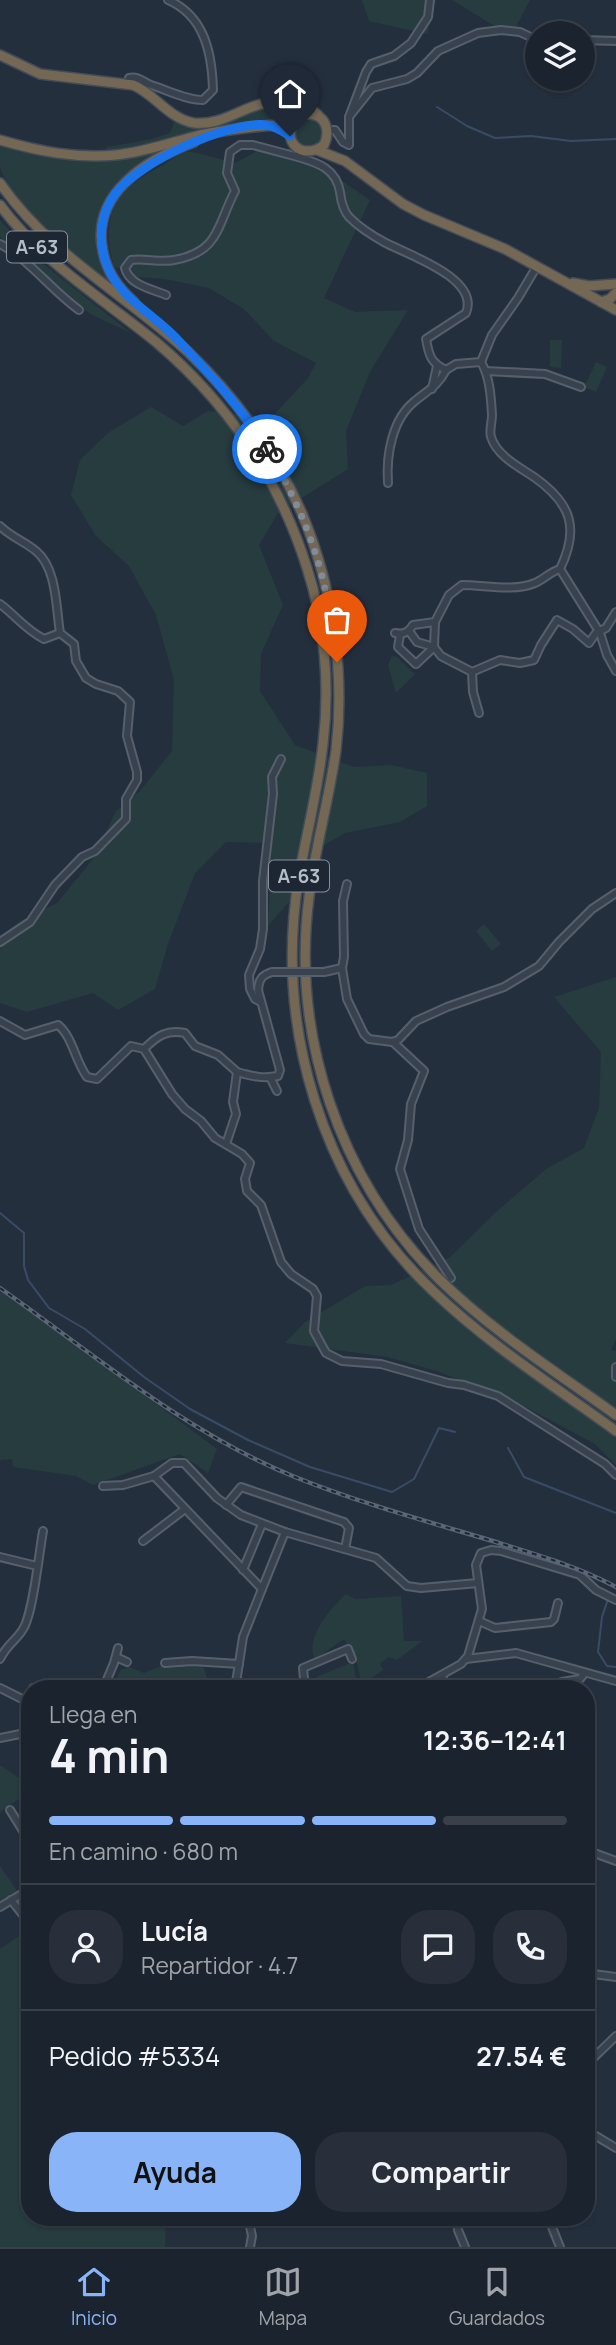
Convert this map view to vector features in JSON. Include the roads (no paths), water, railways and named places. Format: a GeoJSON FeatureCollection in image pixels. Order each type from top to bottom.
{"type":"FeatureCollection","features":[{"type":"Feature","properties":{"kind":"highway"},"geometry":{"type":"LineString","coordinates":[[0,55],[40,74],[127,84],[139,88],[176,116],[192,122],[212,122],[264,102],[280,100],[304,104],[319,117],[345,162]]}},
{"type":"Feature","properties":{"kind":"highway"},"geometry":{"type":"LineString","coordinates":[[295,103],[298,117]]}},
{"type":"Feature","properties":{"kind":"highway"},"geometry":{"type":"LineString","coordinates":[[0,140],[62,154],[108,155],[145,150],[223,131],[283,124],[306,113],[319,117]]}},
{"type":"Feature","properties":{"kind":"highway"},"geometry":{"type":"LineString","coordinates":[[290,136],[292,124],[298,117]]}},
{"type":"Feature","properties":{"kind":"highway"},"geometry":{"type":"LineString","coordinates":[[268,125],[290,136],[299,154],[317,150],[345,162],[413,209],[483,238],[616,310]]}},
{"type":"Feature","properties":{"kind":"highway"},"geometry":{"type":"LineString","coordinates":[[188,353],[118,285],[106,262],[101,237],[102,223],[110,201],[127,179],[167,154],[223,131]]}},
{"type":"Feature","properties":{"kind":"highway"},"geometry":{"type":"LineString","coordinates":[[317,150],[328,134]]}},
{"type":"Feature","properties":{"kind":"highway","name":"A-63"},"geometry":{"type":"LineString","coordinates":[[0,183],[21,211],[52,243],[188,353],[246,418],[284,478],[302,515],[321,566],[332,615],[339,705],[336,748],[309,896],[304,952],[306,998],[324,1090],[340,1134],[359,1173],[381,1209],[436,1276],[492,1325],[616,1415]]}},
{"type":"Feature","properties":{"kind":"highway","name":"A-63"},"geometry":{"type":"LineString","coordinates":[[0,205],[36,246],[79,284],[156,342],[200,383],[219,405],[251,448],[273,485],[308,570],[318,616],[326,705],[323,746],[296,898],[291,952],[294,1001],[300,1050],[313,1096],[329,1140],[348,1179],[398,1254],[429,1288],[486,1337],[616,1431]]}},
{"type":"Feature","properties":{"kind":"highway"},"geometry":{"type":"LineString","coordinates":[[0,212],[37,251],[79,284]]}},
{"type":"Feature","properties":{"kind":"highway"},"geometry":{"type":"LineString","coordinates":[[555,276],[589,286],[612,285]]}},
{"type":"Feature","properties":{"kind":"highway"},"geometry":{"type":"LineString","coordinates":[[600,301],[605,286],[612,285]]}},
{"type":"Feature","properties":{"kind":"highway"},"geometry":{"type":"LineString","coordinates":[[600,301],[616,293],[616,304]]}},
{"type":"Feature","properties":{"kind":"street"},"geometry":{"type":"LineString","coordinates":[[127,84],[129,78],[135,77],[150,85],[195,100],[203,100],[213,90],[209,48],[202,30],[180,5],[168,0]]}},
{"type":"Feature","properties":{"kind":"street"},"geometry":{"type":"LineString","coordinates":[[328,134],[335,130],[343,142],[349,145],[349,117],[372,64],[394,56],[411,43],[428,17],[430,0]]}},
{"type":"Feature","properties":{"kind":"street"},"geometry":{"type":"LineString","coordinates":[[349,117],[372,88],[407,79],[417,73],[438,51],[478,33],[501,30],[525,34]]}},
{"type":"Feature","properties":{"kind":"street"},"geometry":{"type":"LineString","coordinates":[[595,40],[616,41]]}},
{"type":"Feature","properties":{"kind":"street"},"geometry":{"type":"LineString","coordinates":[[166,295],[132,280],[125,268],[131,260],[173,261],[200,252],[214,240],[235,191],[228,173],[230,152],[240,145],[253,145],[299,154],[335,175],[341,202],[348,216],[384,242],[433,265],[464,288],[468,295],[466,313],[426,339],[429,359],[446,370]]}},
{"type":"Feature","properties":{"kind":"street"},"geometry":{"type":"LineString","coordinates":[[0,244],[11,250],[60,297],[79,310]]}},
{"type":"Feature","properties":{"kind":"street"},"geometry":{"type":"LineString","coordinates":[[481,362],[492,335],[537,265]]}},
{"type":"Feature","properties":{"kind":"street"},"geometry":{"type":"LineString","coordinates":[[388,482],[388,450],[400,421],[412,403],[440,382],[446,370],[456,364],[481,362]]}},
{"type":"Feature","properties":{"kind":"street"},"geometry":{"type":"LineString","coordinates":[[435,622],[413,625],[409,631],[398,634],[398,647],[415,664],[434,648],[435,622],[449,595],[462,584],[513,587],[536,583],[559,569],[566,557],[572,529],[569,515],[558,497],[520,470],[503,454],[491,436],[492,417],[486,371],[481,362]]}},
{"type":"Feature","properties":{"kind":"street"},"geometry":{"type":"LineString","coordinates":[[432,389],[437,366]]}},
{"type":"Feature","properties":{"kind":"street"},"geometry":{"type":"LineString","coordinates":[[486,371],[545,374],[581,387]]}},
{"type":"Feature","properties":{"kind":"street"},"geometry":{"type":"LineString","coordinates":[[0,526],[37,552],[50,572],[60,633],[74,645],[76,661],[86,678],[118,691],[130,702],[127,736],[137,772],[127,799],[126,819],[95,851],[82,857],[55,885],[30,922],[0,942]]}},
{"type":"Feature","properties":{"kind":"street"},"geometry":{"type":"LineString","coordinates":[[559,569],[600,633],[616,671]]}},
{"type":"Feature","properties":{"kind":"street"},"geometry":{"type":"LineString","coordinates":[[0,604],[24,627],[44,639],[60,633]]}},
{"type":"Feature","properties":{"kind":"street"},"geometry":{"type":"LineString","coordinates":[[472,672],[500,660],[520,663],[534,660],[557,620],[589,643],[616,612]]}},
{"type":"Feature","properties":{"kind":"street"},"geometry":{"type":"LineString","coordinates":[[409,631],[417,642],[434,648],[441,656],[472,672]]}},
{"type":"Feature","properties":{"kind":"street"},"geometry":{"type":"LineString","coordinates":[[472,672],[478,713]]}},
{"type":"Feature","properties":{"kind":"street"},"geometry":{"type":"LineString","coordinates":[[261,1002],[255,999],[250,989],[249,975],[260,949],[263,929],[262,881],[273,794],[272,777],[281,758]]}},
{"type":"Feature","properties":{"kind":"street"},"geometry":{"type":"LineString","coordinates":[[347,884],[343,901],[342,968],[347,999],[363,1034],[369,1039],[393,1042],[416,1021],[504,987],[539,966],[586,915],[616,893]]}},
{"type":"Feature","properties":{"kind":"street"},"geometry":{"type":"LineString","coordinates":[[144,1049],[156,1037],[173,1030],[186,1033],[195,1046],[218,1055],[237,1072],[252,1077],[278,1076],[280,1070],[258,990],[259,981],[264,974],[272,972],[324,972],[342,968]]}},
{"type":"Feature","properties":{"kind":"street"},"geometry":{"type":"LineString","coordinates":[[0,1021],[25,1035],[58,1025],[66,1031],[79,1066],[87,1077],[97,1079],[131,1046],[144,1049],[172,1094],[215,1138],[250,1163],[245,1179],[247,1191],[261,1205],[281,1262],[291,1274],[313,1289],[317,1296],[314,1331],[326,1353],[342,1361],[382,1364],[498,1396],[605,1464],[616,1475]]}},
{"type":"Feature","properties":{"kind":"street"},"geometry":{"type":"LineString","coordinates":[[393,1042],[424,1072],[411,1104],[408,1140],[400,1165],[403,1182],[419,1229],[451,1278]]}},
{"type":"Feature","properties":{"kind":"street"},"geometry":{"type":"LineString","coordinates":[[226,1144],[236,1114],[233,1102],[237,1072]]}},
{"type":"Feature","properties":{"kind":"street"},"geometry":{"type":"LineString","coordinates":[[270,1077],[277,1091]]}},
{"type":"Feature","properties":{"kind":"street"},"geometry":{"type":"LineString","coordinates":[[616,1367],[616,1377]]}},
{"type":"Feature","properties":{"kind":"street"},"geometry":{"type":"LineString","coordinates":[[103,1486],[123,1485],[154,1476],[172,1463],[184,1463],[226,1505],[241,1515],[285,1532],[376,1558],[411,1587],[478,1583]]}},
{"type":"Feature","properties":{"kind":"street"},"geometry":{"type":"LineString","coordinates":[[154,1476],[262,1589]]}},
{"type":"Feature","properties":{"kind":"street"},"geometry":{"type":"LineString","coordinates":[[226,1505],[241,1487],[344,1522],[349,1528],[345,1549]]}},
{"type":"Feature","properties":{"kind":"street"},"geometry":{"type":"LineString","coordinates":[[143,1541],[185,1509]]}},
{"type":"Feature","properties":{"kind":"street"},"geometry":{"type":"LineString","coordinates":[[243,1570],[262,1524]]}},
{"type":"Feature","properties":{"kind":"street"},"geometry":{"type":"LineString","coordinates":[[0,1659],[6,1646],[23,1629],[29,1614],[43,1531]]}},
{"type":"Feature","properties":{"kind":"street"},"geometry":{"type":"LineString","coordinates":[[236,1680],[243,1637],[285,1532]]}},
{"type":"Feature","properties":{"kind":"street"},"geometry":{"type":"LineString","coordinates":[[466,1659],[482,1605],[476,1565],[481,1553],[501,1551],[580,1575],[610,1598]]}},
{"type":"Feature","properties":{"kind":"street"},"geometry":{"type":"LineString","coordinates":[[0,1557],[37,1566]]}},
{"type":"Feature","properties":{"kind":"street"},"geometry":{"type":"LineString","coordinates":[[478,1621],[495,1628],[551,1622],[558,1603]]}},
{"type":"Feature","properties":{"kind":"street"},"geometry":{"type":"LineString","coordinates":[[107,1680],[118,1648]]}},
{"type":"Feature","properties":{"kind":"street"},"geometry":{"type":"LineString","coordinates":[[304,1680],[303,1668],[348,1649],[352,1659]]}},
{"type":"Feature","properties":{"kind":"street"},"geometry":{"type":"LineString","coordinates":[[433,1680],[466,1659],[516,1653],[616,1681]]}},
{"type":"Feature","properties":{"kind":"street"},"geometry":{"type":"LineString","coordinates":[[116,1657],[127,1662]]}},
{"type":"Feature","properties":{"kind":"street"},"geometry":{"type":"LineString","coordinates":[[165,1664],[191,1661],[239,1664]]}},
{"type":"Feature","properties":{"kind":"street"},"geometry":{"type":"LineString","coordinates":[[565,1680],[580,1679],[584,1674]]}},
{"type":"Feature","properties":{"kind":"street"},"geometry":{"type":"LineString","coordinates":[[442,1675],[443,1680]]}},
{"type":"Feature","properties":{"kind":"street"},"geometry":{"type":"LineString","coordinates":[[0,1688],[21,1697]]}},
{"type":"Feature","properties":{"kind":"street"},"geometry":{"type":"LineString","coordinates":[[0,1738],[21,1734]]}},
{"type":"Feature","properties":{"kind":"street"},"geometry":{"type":"LineString","coordinates":[[10,1810],[21,1828]]}},
{"type":"Feature","properties":{"kind":"street"},"geometry":{"type":"LineString","coordinates":[[595,1853],[616,1861]]}},
{"type":"Feature","properties":{"kind":"street"},"geometry":{"type":"LineString","coordinates":[[0,1907],[21,1894]]}},
{"type":"Feature","properties":{"kind":"street"},"geometry":{"type":"LineString","coordinates":[[11,1900],[21,1913]]}},
{"type":"Feature","properties":{"kind":"street"},"geometry":{"type":"LineString","coordinates":[[595,1974],[616,1977]]}},
{"type":"Feature","properties":{"kind":"street"},"geometry":{"type":"LineString","coordinates":[[595,2056],[616,2036]]}},
{"type":"Feature","properties":{"kind":"street"},"geometry":{"type":"LineString","coordinates":[[595,2135],[616,2148]]}},
{"type":"Feature","properties":{"kind":"street"},"geometry":{"type":"LineString","coordinates":[[250,2226],[250,2247]]}},
{"type":"Feature","properties":{"kind":"street"},"geometry":{"type":"LineString","coordinates":[[458,2226],[465,2247]]}},
{"type":"Feature","properties":{"kind":"street"},"geometry":{"type":"LineString","coordinates":[[552,2226],[561,2247]]}},
{"type":"Feature","properties":{"kind":"waterway"},"geometry":{"type":"LineString","coordinates":[[437,107],[467,126],[495,138],[531,136],[571,141],[616,139]]}},
{"type":"Feature","properties":{"kind":"waterway"},"geometry":{"type":"LineString","coordinates":[[0,1213],[24,1233],[24,1266],[28,1280],[49,1308],[85,1329],[144,1377],[190,1409],[248,1440],[310,1467],[392,1492],[414,1479],[439,1428],[455,1432]]}},
{"type":"Feature","properties":{"kind":"waterway"},"geometry":{"type":"LineString","coordinates":[[508,1448],[524,1477],[616,1513]]}},
{"type":"Feature","properties":{"kind":"waterway"},"geometry":{"type":"LineString","coordinates":[[608,1599],[602,1617],[598,1652],[607,1666],[616,1667]]}},
{"type":"Feature","properties":{"kind":"railway"},"geometry":{"type":"LineString","coordinates":[[0,1288],[179,1416],[255,1459],[342,1495],[552,1560],[616,1587]]}}]}
